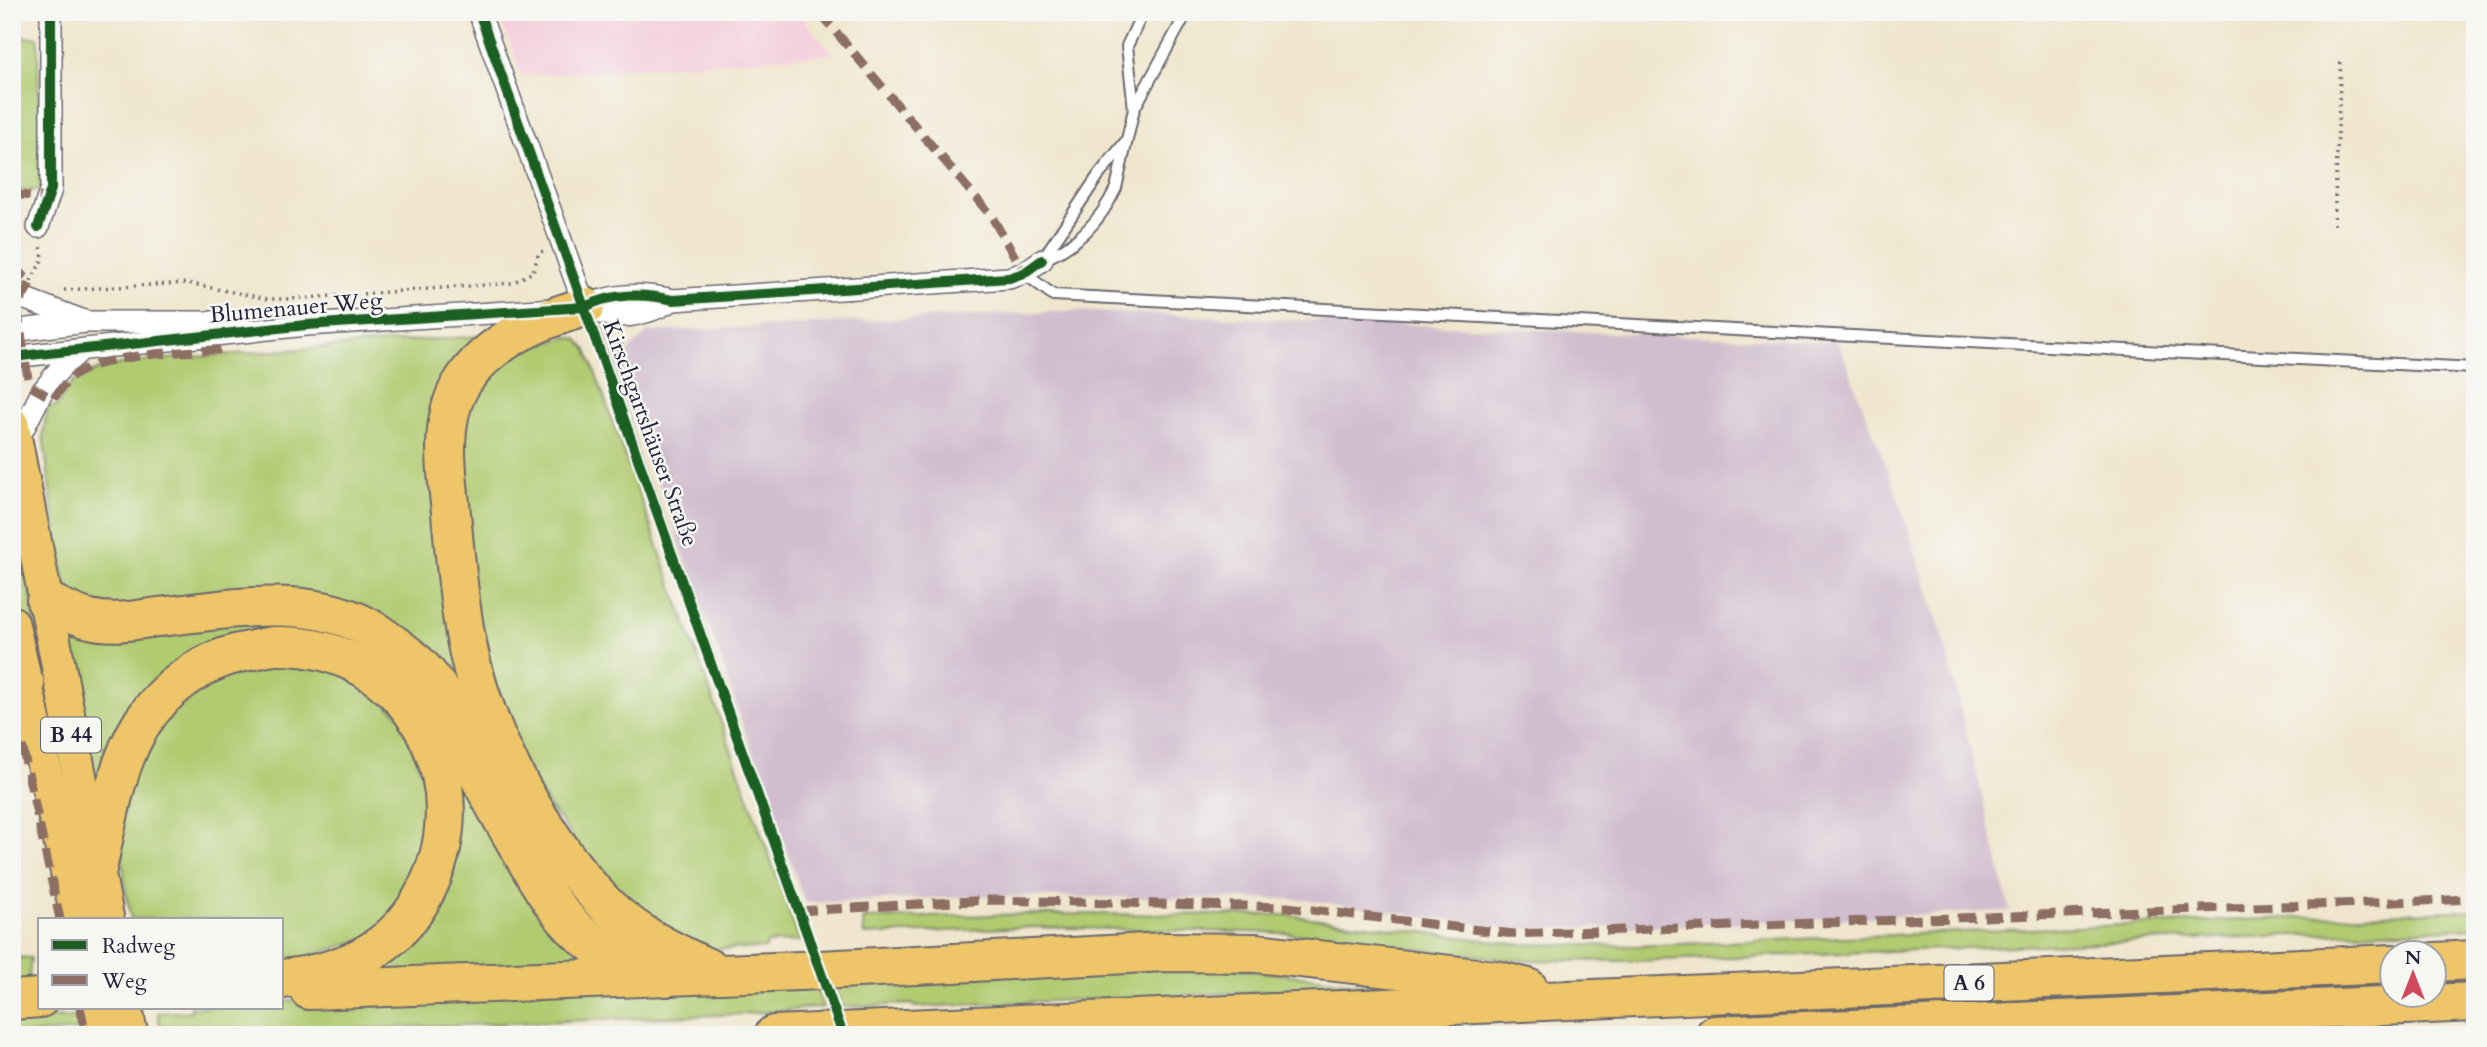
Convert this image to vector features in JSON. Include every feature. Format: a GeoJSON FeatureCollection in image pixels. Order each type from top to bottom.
{"type":"FeatureCollection","features":[{"type":"Feature","properties":{"kind":"highway"},"geometry":{"type":"LineString","coordinates":[[585,307],[537,323],[499,346],[483,359],[458,390],[448,426],[447,462],[466,639],[479,692],[497,737],[540,817],[577,870],[601,900],[623,921],[649,939],[720,974]]}},
{"type":"Feature","properties":{"kind":"highway"},"geometry":{"type":"LineString","coordinates":[[46,601],[89,620],[120,622],[252,607],[292,607],[339,616],[372,630],[409,656],[434,681],[495,806],[558,911],[595,945],[666,976]]}},
{"type":"Feature","properties":{"kind":"highway"},"geometry":{"type":"LineString","coordinates":[[97,869],[116,785],[130,747],[155,705],[183,679],[225,656],[273,646],[295,647],[328,654],[371,673],[407,705],[433,744],[446,805],[446,827],[439,862],[420,902],[400,928],[379,946],[347,965],[314,976],[284,979]]}},
{"type":"Feature","properties":{"kind":"highway"},"geometry":{"type":"LineString","coordinates":[[284,991],[800,971],[1165,952],[1256,953],[1495,980],[1582,1000]]}},
{"type":"Feature","properties":{"kind":"highway"},"geometry":{"type":"LineString","coordinates":[[2448,961],[2475,960]]}},
{"type":"Feature","properties":{"kind":"highway","name":"A 6"},"geometry":{"type":"LineString","coordinates":[[774,1035],[2378,965]]}},
{"type":"Feature","properties":{"kind":"highway"},"geometry":{"type":"LineString","coordinates":[[12,1000],[38,998]]}},
{"type":"Feature","properties":{"kind":"highway","name":"A 6"},"geometry":{"type":"LineString","coordinates":[[1715,1035],[2475,1002]]}},
{"type":"Feature","properties":{"kind":"main road","name":"B 44"},"geometry":{"type":"LineString","coordinates":[[14,434],[107,918]]}},
{"type":"Feature","properties":{"kind":"main road","name":"B 44"},"geometry":{"type":"LineString","coordinates":[[12,623],[19,678],[78,918]]}},
{"type":"Feature","properties":{"kind":"main road"},"geometry":{"type":"LineString","coordinates":[[97,1009],[103,1035]]}},
{"type":"Feature","properties":{"kind":"main road"},"geometry":{"type":"LineString","coordinates":[[125,1009],[131,1035]]}},
{"type":"Feature","properties":{"kind":"street"},"geometry":{"type":"LineString","coordinates":[[38,227],[51,189],[51,12]]}},
{"type":"Feature","properties":{"kind":"street","name":"Kirschgartshäuser Straße"},"geometry":{"type":"LineString","coordinates":[[479,12],[585,307]]}},
{"type":"Feature","properties":{"kind":"street"},"geometry":{"type":"LineString","coordinates":[[1024,273],[1042,260]]}},
{"type":"Feature","properties":{"kind":"street","name":"Blumenauer Weg"},"geometry":{"type":"LineString","coordinates":[[12,357],[306,325],[585,307],[607,298],[629,296],[657,296],[673,300],[1009,278],[1024,273]]}},
{"type":"Feature","properties":{"kind":"street"},"geometry":{"type":"LineString","coordinates":[[12,290],[23,298],[86,322]]}},
{"type":"Feature","properties":{"kind":"street","name":"Blumenauer Weg"},"geometry":{"type":"LineString","coordinates":[[12,331],[86,322],[198,320],[306,325]]}},
{"type":"Feature","properties":{"kind":"street"},"geometry":{"type":"LineString","coordinates":[[14,434],[58,371],[81,350]]}},
{"type":"Feature","properties":{"kind":"lane"},"geometry":{"type":"LineString","coordinates":[[1042,260],[1065,251],[1091,227],[1116,188],[1134,109],[1127,46],[1143,12]]}},
{"type":"Feature","properties":{"kind":"lane"},"geometry":{"type":"LineString","coordinates":[[1134,109],[1187,12]]}},
{"type":"Feature","properties":{"kind":"lane"},"geometry":{"type":"LineString","coordinates":[[1042,260],[1098,176],[1129,138]]}},
{"type":"Feature","properties":{"kind":"lane"},"geometry":{"type":"LineString","coordinates":[[1024,273],[1052,295],[2475,368]]}},
{"type":"Feature","properties":{"kind":"lane","name":"Kirschgartshäuser Straße"},"geometry":{"type":"LineString","coordinates":[[585,307],[840,1033]]}},
{"type":"Feature","properties":{"kind":"path"},"geometry":{"type":"LineString","coordinates":[[2334,225],[2341,57]]}},
{"type":"Feature","properties":{"kind":"path"},"geometry":{"type":"LineString","coordinates":[[55,289],[187,283],[268,299],[291,299],[512,284],[533,272],[539,252],[563,246]]}},
{"type":"Feature","properties":{"kind":"path"},"geometry":{"type":"LineString","coordinates":[[39,285],[31,282],[43,258]]}},
{"type":"Feature","properties":{"kind":"shaded area"},"geometry":{"type":"Polygon","coordinates":[[[498,12],[797,12],[834,54],[522,76],[498,12]]]}},
{"type":"Feature","properties":{"kind":"shaded area"},"geometry":{"type":"Polygon","coordinates":[[[1069,311],[1838,342],[1895,489],[1943,637],[2010,911],[1663,926],[1515,929],[1300,899],[987,896],[805,903],[617,362],[648,332],[1069,311]]]}},
{"type":"Feature","properties":{"kind":"green space"},"geometry":{"type":"Polygon","coordinates":[[[12,37],[38,37],[40,190],[12,191],[12,37]]]}},
{"type":"Feature","properties":{"kind":"green space"},"geometry":{"type":"Polygon","coordinates":[[[484,337],[468,361],[450,596],[601,917],[586,925],[396,631],[130,608],[83,600],[65,581],[57,545],[43,434],[48,407],[57,406],[72,383],[103,367],[141,361],[484,337]]]}},
{"type":"Feature","properties":{"kind":"green space"},"geometry":{"type":"Polygon","coordinates":[[[569,337],[577,339],[587,350],[800,941],[767,943],[766,948],[701,949],[634,920],[525,773],[471,616],[462,406],[512,351],[569,337]]]}},
{"type":"Feature","properties":{"kind":"green space"},"geometry":{"type":"Polygon","coordinates":[[[12,492],[90,918],[90,918],[12,566],[12,492]]]}},
{"type":"Feature","properties":{"kind":"green space"},"geometry":{"type":"Polygon","coordinates":[[[278,619],[331,627],[372,645],[600,966],[348,976],[455,827],[364,659],[196,654],[102,811],[62,625],[278,619]]]}},
{"type":"Feature","properties":{"kind":"green space"},"geometry":{"type":"Polygon","coordinates":[[[216,663],[339,666],[400,716],[427,787],[424,872],[377,935],[284,964],[284,918],[131,918],[120,828],[137,747],[216,663]]]}},
{"type":"Feature","properties":{"kind":"green space"},"geometry":{"type":"Polygon","coordinates":[[[2475,910],[2475,928],[1635,961],[1513,960],[1285,933],[1028,927],[864,935],[863,919],[1027,914],[1288,915],[1515,944],[1634,946],[2475,910]]]}},
{"type":"Feature","properties":{"kind":"green space"},"geometry":{"type":"Polygon","coordinates":[[[12,957],[31,958],[28,985],[12,986],[12,957]]]}},
{"type":"Feature","properties":{"kind":"green space"},"geometry":{"type":"Polygon","coordinates":[[[1179,962],[1386,986],[915,1007],[911,1004],[842,1007],[836,985],[1179,962]]]}},
{"type":"Feature","properties":{"kind":"green space"},"geometry":{"type":"Polygon","coordinates":[[[776,979],[815,984],[823,1007],[741,1014],[249,1033],[248,1029],[202,1030],[201,1024],[160,1026],[158,1013],[191,1009],[284,1009],[284,1001],[776,979]]]}},
{"type":"Feature","properties":{"kind":"green space"},"geometry":{"type":"Polygon","coordinates":[[[37,1012],[38,1018],[78,1017],[80,1030],[12,1035],[12,1013],[37,1012]]]}},
{"type":"Feature","properties":{"kind":"marked path"},"geometry":{"type":"LineString","coordinates":[[819,12],[992,217],[1024,273]]}},
{"type":"Feature","properties":{"kind":"marked path"},"geometry":{"type":"LineString","coordinates":[[12,194],[50,198]]}},
{"type":"Feature","properties":{"kind":"marked path"},"geometry":{"type":"LineString","coordinates":[[12,266],[31,282],[17,307],[12,308]]}},
{"type":"Feature","properties":{"kind":"marked path"},"geometry":{"type":"LineString","coordinates":[[17,307],[29,385],[53,399],[71,377],[111,361],[151,354],[228,349]]}},
{"type":"Feature","properties":{"kind":"marked path"},"geometry":{"type":"LineString","coordinates":[[12,721],[21,741],[60,918]]}},
{"type":"Feature","properties":{"kind":"marked path"},"geometry":{"type":"LineString","coordinates":[[798,911],[991,900],[1287,907],[1514,934],[2475,899]]}},
{"type":"Feature","properties":{"kind":"marked path"},"geometry":{"type":"LineString","coordinates":[[80,1009],[86,1035]]}},
{"type":"Feature","properties":{"kind":"cycle path"},"geometry":{"type":"LineString","coordinates":[[38,227],[51,189],[51,12]]}},
{"type":"Feature","properties":{"kind":"cycle path"},"geometry":{"type":"LineString","coordinates":[[479,12],[843,1035]]}},
{"type":"Feature","properties":{"kind":"cycle path"},"geometry":{"type":"LineString","coordinates":[[12,357],[306,325],[585,307],[606,299],[628,296],[673,300],[1009,278],[1024,273],[1042,260]]}}]}
